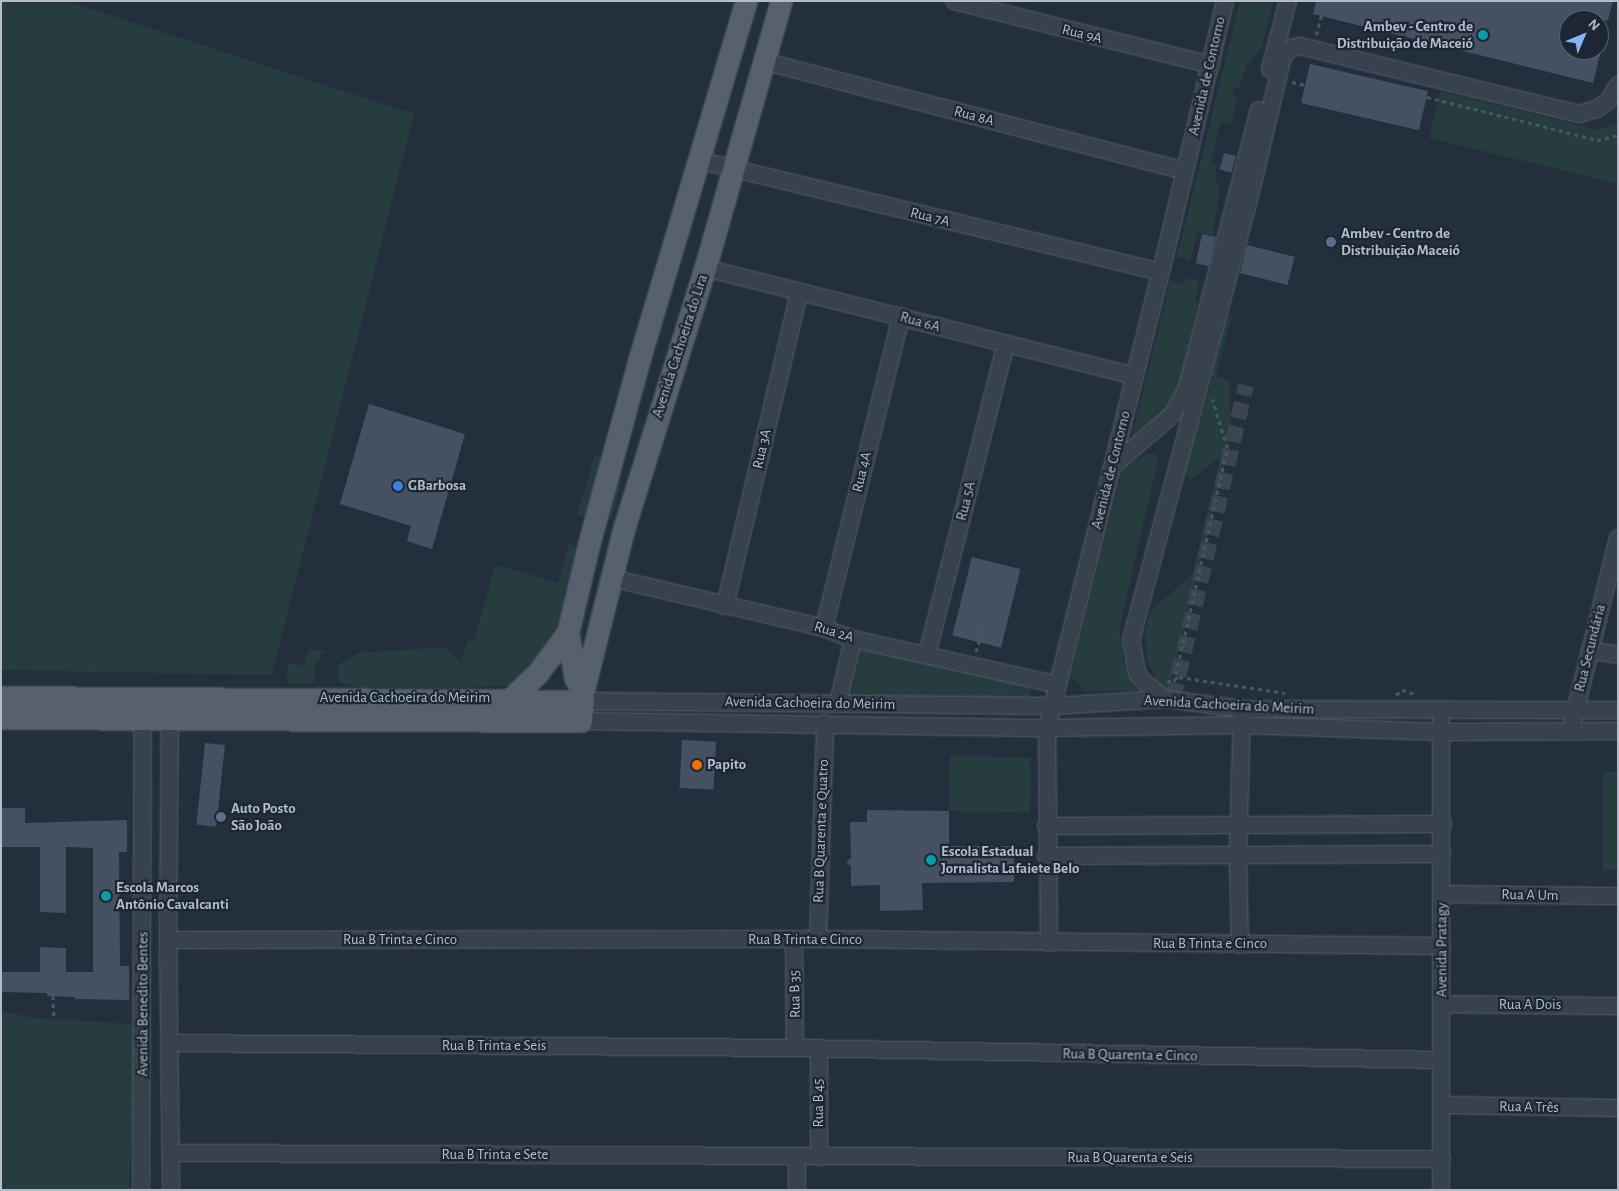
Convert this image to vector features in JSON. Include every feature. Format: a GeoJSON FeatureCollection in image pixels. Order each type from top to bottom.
{"type":"FeatureCollection","features":[{"type":"Feature","properties":{"kind":"main road"},"geometry":{"type":"LineString","coordinates":[[582,705],[575,678],[569,635],[637,370],[746,1]]}},
{"type":"Feature","properties":{"kind":"main road","name":"Avenida Cachoeira do Lira"},"geometry":{"type":"LineString","coordinates":[[582,705],[594,647],[633,493],[705,268],[781,1]]}},
{"type":"Feature","properties":{"kind":"main road"},"geometry":{"type":"LineString","coordinates":[[569,635],[581,652],[594,647]]}},
{"type":"Feature","properties":{"kind":"main road"},"geometry":{"type":"LineString","coordinates":[[510,699],[537,674],[569,635]]}},
{"type":"Feature","properties":{"kind":"main road","name":"Avenida Cachoeira do Meirim"},"geometry":{"type":"LineString","coordinates":[[1,697],[142,708]]}},
{"type":"Feature","properties":{"kind":"main road","name":"Avenida Cachoeira do Meirim"},"geometry":{"type":"LineString","coordinates":[[170,708],[510,699],[582,705]]}},
{"type":"Feature","properties":{"kind":"main road","name":"Avenida Cachoeira do Meirim"},"geometry":{"type":"LineString","coordinates":[[1,718],[142,708],[582,705]]}},
{"type":"Feature","properties":{"kind":"street","name":"Rua 9A"},"geometry":{"type":"LineString","coordinates":[[954,1],[1211,65]]}},
{"type":"Feature","properties":{"kind":"street","name":"Avenida de Contorno"},"geometry":{"type":"LineString","coordinates":[[1048,943],[1046,856],[1047,728],[1162,272],[1225,1]]}},
{"type":"Feature","properties":{"kind":"street"},"geometry":{"type":"LineString","coordinates":[[1112,467],[1173,414],[1187,388],[1288,1]]}},
{"type":"Feature","properties":{"kind":"street"},"geometry":{"type":"LineString","coordinates":[[1165,699],[1142,681],[1137,673],[1131,640],[1248,204],[1283,56],[1291,48],[1300,46],[1579,114],[1597,109],[1608,101],[1618,85]]}},
{"type":"Feature","properties":{"kind":"street","name":"Rua 8A"},"geometry":{"type":"LineString","coordinates":[[763,61],[1184,171]]}},
{"type":"Feature","properties":{"kind":"street","name":"Rua 7A"},"geometry":{"type":"LineString","coordinates":[[698,160],[1162,272]]}},
{"type":"Feature","properties":{"kind":"street","name":"Rua 6A"},"geometry":{"type":"LineString","coordinates":[[705,268],[800,293],[901,316],[1005,346],[1135,376]]}},
{"type":"Feature","properties":{"kind":"street","name":"Rua 3A"},"geometry":{"type":"LineString","coordinates":[[725,606],[800,293]]}},
{"type":"Feature","properties":{"kind":"street","name":"Rua 4A"},"geometry":{"type":"LineString","coordinates":[[824,628],[901,316]]}},
{"type":"Feature","properties":{"kind":"street","name":"Rua 5A"},"geometry":{"type":"LineString","coordinates":[[928,655],[1005,346]]}},
{"type":"Feature","properties":{"kind":"street","name":"Rua Secundária"},"geometry":{"type":"LineString","coordinates":[[1571,730],[1616,548]]}},
{"type":"Feature","properties":{"kind":"street","name":"Rua 2A"},"geometry":{"type":"LineString","coordinates":[[611,578],[824,628],[853,639],[1058,685]]}},
{"type":"Feature","properties":{"kind":"street"},"geometry":{"type":"LineString","coordinates":[[838,704],[853,639]]}},
{"type":"Feature","properties":{"kind":"street"},"geometry":{"type":"LineString","coordinates":[[1590,650],[1618,655]]}},
{"type":"Feature","properties":{"kind":"street","name":"Avenida Cachoeira do Meirim"},"geometry":{"type":"LineString","coordinates":[[582,705],[838,704],[1052,706],[1165,699],[1243,709],[1618,710]]}},
{"type":"Feature","properties":{"kind":"street","name":"Avenida Cachoeira do Meirim"},"geometry":{"type":"LineString","coordinates":[[582,705],[825,723],[1047,728],[1242,725],[1442,732],[1618,730]]}},
{"type":"Feature","properties":{"kind":"street","name":"Avenida Benedito Bentes"},"geometry":{"type":"LineString","coordinates":[[141,1190],[143,1102],[142,708]]}},
{"type":"Feature","properties":{"kind":"street","name":"Avenida Benedito Bentes"},"geometry":{"type":"LineString","coordinates":[[170,708],[168,940],[171,1190]]}},
{"type":"Feature","properties":{"kind":"street"},"geometry":{"type":"LineString","coordinates":[[1240,945],[1238,854],[1243,709]]}},
{"type":"Feature","properties":{"kind":"street","name":"Avenida Pratagy"},"geometry":{"type":"LineString","coordinates":[[1440,710],[1443,824],[1441,1190]]}},
{"type":"Feature","properties":{"kind":"street","name":"Rua B Quarenta e Quatro"},"geometry":{"type":"LineString","coordinates":[[818,939],[825,723]]}},
{"type":"Feature","properties":{"kind":"street"},"geometry":{"type":"LineString","coordinates":[[1046,826],[1443,824]]}},
{"type":"Feature","properties":{"kind":"street"},"geometry":{"type":"LineString","coordinates":[[1046,856],[1442,854]]}},
{"type":"Feature","properties":{"kind":"street","name":"Rua A Um"},"geometry":{"type":"LineString","coordinates":[[1442,894],[1618,896]]}},
{"type":"Feature","properties":{"kind":"street","name":"Rua B Trinta e Cinco"},"geometry":{"type":"LineString","coordinates":[[168,940],[818,939],[1442,946]]}},
{"type":"Feature","properties":{"kind":"street","name":"Rua B 35"},"geometry":{"type":"LineString","coordinates":[[794,940],[795,1048]]}},
{"type":"Feature","properties":{"kind":"street","name":"Rua A Dois"},"geometry":{"type":"LineString","coordinates":[[1442,1004],[1618,1006]]}},
{"type":"Feature","properties":{"kind":"street","name":"Rua B Trinta e Seis"},"geometry":{"type":"LineString","coordinates":[[169,1043],[795,1048],[819,1050]]}},
{"type":"Feature","properties":{"kind":"street","name":"Rua B Quarenta e Cinco"},"geometry":{"type":"LineString","coordinates":[[819,1050],[1441,1060]]}},
{"type":"Feature","properties":{"kind":"street","name":"Rua B 45"},"geometry":{"type":"LineString","coordinates":[[819,1050],[819,1157]]}},
{"type":"Feature","properties":{"kind":"street"},"geometry":{"type":"LineString","coordinates":[[143,1102],[171,1101]]}},
{"type":"Feature","properties":{"kind":"street","name":"Rua A Três"},"geometry":{"type":"LineString","coordinates":[[1441,1106],[1618,1108]]}},
{"type":"Feature","properties":{"kind":"street","name":"Rua B Trinta e Sete"},"geometry":{"type":"LineString","coordinates":[[171,1153],[819,1157]]}},
{"type":"Feature","properties":{"kind":"street"},"geometry":{"type":"LineString","coordinates":[[796,1190],[797,1156]]}},
{"type":"Feature","properties":{"kind":"street","name":"Rua B Quarenta e Seis"},"geometry":{"type":"LineString","coordinates":[[819,1157],[1442,1159]]}},
{"type":"Feature","properties":{"kind":"path"},"geometry":{"type":"LineString","coordinates":[[1427,97],[1596,140],[1618,135]]}},
{"type":"Feature","properties":{"kind":"path"},"geometry":{"type":"LineString","coordinates":[[1174,682],[1227,448],[1211,397]]}},
{"type":"Feature","properties":{"kind":"path"},"geometry":{"type":"LineString","coordinates":[[973,667],[985,617]]}},
{"type":"Feature","properties":{"kind":"path"},"geometry":{"type":"LineString","coordinates":[[53,996],[54,1016]]}},
{"type":"Feature","properties":{"kind":"green space"},"geometry":{"type":"Polygon","coordinates":[[[1,1],[67,1],[414,114],[272,675],[1,670],[1,1]]]}},
{"type":"Feature","properties":{"kind":"green space"},"geometry":{"type":"Polygon","coordinates":[[[1240,1],[1273,1],[1261,49],[1247,65],[1239,88],[1234,87],[1233,95],[1237,97],[1231,125],[1222,122],[1217,135],[1211,164],[1217,166],[1215,177],[1220,193],[1212,235],[1197,232],[1190,261],[1177,257],[1240,1]]]}},
{"type":"Feature","properties":{"kind":"green space"},"geometry":{"type":"Polygon","coordinates":[[[1440,91],[1598,130],[1618,123],[1618,184],[1429,138],[1440,91]]]}},
{"type":"Feature","properties":{"kind":"green space"},"geometry":{"type":"Polygon","coordinates":[[[1186,278],[1199,281],[1195,301],[1198,302],[1179,387],[1166,410],[1131,440],[1170,281],[1184,284],[1186,278]]]}},
{"type":"Feature","properties":{"kind":"green space"},"geometry":{"type":"Polygon","coordinates":[[[1226,314],[1232,315],[1216,376],[1230,381],[1230,443],[1169,689],[1165,689],[1157,683],[1147,660],[1145,632],[1151,610],[1192,575],[1221,456],[1192,479],[1183,474],[1209,389],[1226,314]]]}},
{"type":"Feature","properties":{"kind":"green space"},"geometry":{"type":"Polygon","coordinates":[[[1148,454],[1156,454],[1158,460],[1119,630],[1124,663],[1137,691],[1086,691],[1070,676],[1124,465],[1148,454]]]}},
{"type":"Feature","properties":{"kind":"green space"},"geometry":{"type":"Polygon","coordinates":[[[595,455],[608,460],[621,482],[612,518],[604,521],[577,515],[595,455]]]}},
{"type":"Feature","properties":{"kind":"green space"},"geometry":{"type":"Polygon","coordinates":[[[569,543],[585,553],[563,663],[540,685],[372,690],[338,682],[338,665],[357,653],[445,647],[460,661],[468,640],[474,641],[494,569],[501,566],[558,583],[569,543]]]}},
{"type":"Feature","properties":{"kind":"green space"},"geometry":{"type":"Polygon","coordinates":[[[860,647],[1031,687],[1028,700],[852,696],[860,647]]]}},
{"type":"Feature","properties":{"kind":"green space"},"geometry":{"type":"Polygon","coordinates":[[[308,650],[325,650],[315,665],[314,683],[286,683],[288,664],[303,665],[308,650]]]}},
{"type":"Feature","properties":{"kind":"green space"},"geometry":{"type":"Polygon","coordinates":[[[950,756],[1031,757],[1030,812],[949,811],[950,756]]]}},
{"type":"Feature","properties":{"kind":"green space"},"geometry":{"type":"Polygon","coordinates":[[[1603,772],[1618,772],[1618,870],[1603,870],[1603,772]]]}},
{"type":"Feature","properties":{"kind":"green space"},"geometry":{"type":"Polygon","coordinates":[[[1,1011],[34,1018],[132,1024],[135,1059],[129,1190],[1,1190],[1,1011]]]}},
{"type":"Feature","properties":{"kind":"building","name":"Ambev - Centro de Distribuição de Maceió"},"geometry":{"type":"Polygon","coordinates":[[[1316,1],[1613,1],[1609,16],[1609,10],[1559,10],[1559,60],[1599,60],[1593,83],[1313,14],[1316,1]]]}},
{"type":"Feature","properties":{"kind":"building"},"geometry":{"type":"Polygon","coordinates":[[[1310,64],[1428,91],[1419,130],[1301,103],[1310,64]]]}},
{"type":"Feature","properties":{"kind":"building"},"geometry":{"type":"Polygon","coordinates":[[[1224,153],[1236,156],[1232,172],[1220,169],[1224,153]]]}},
{"type":"Feature","properties":{"kind":"building"},"geometry":{"type":"Polygon","coordinates":[[[1202,234],[1216,237],[1209,266],[1196,263],[1202,234]]]}},
{"type":"Feature","properties":{"kind":"building"},"geometry":{"type":"Polygon","coordinates":[[[1247,245],[1295,257],[1288,285],[1240,273],[1247,245]]]}},
{"type":"Feature","properties":{"kind":"building","name":"GBarbosa"},"geometry":{"type":"Polygon","coordinates":[[[369,404],[465,434],[432,549],[407,541],[411,526],[340,504],[369,404]]]}},
{"type":"Feature","properties":{"kind":"building"},"geometry":{"type":"Polygon","coordinates":[[[972,557],[1021,569],[1001,648],[952,636],[972,557]]]}},
{"type":"Feature","properties":{"kind":"building","name":"Papito"},"geometry":{"type":"Polygon","coordinates":[[[682,740],[716,742],[713,790],[679,788],[682,740]]]}},
{"type":"Feature","properties":{"kind":"building"},"geometry":{"type":"Polygon","coordinates":[[[205,743],[225,745],[216,827],[196,825],[205,743]]]}},
{"type":"Feature","properties":{"kind":"building","name":"Escola Marcos Antônio Cavalcanti"},"geometry":{"type":"Polygon","coordinates":[[[2,808],[25,808],[25,823],[127,820],[127,852],[119,852],[120,966],[129,966],[129,1000],[75,999],[75,997],[47,996],[47,993],[1,992],[1,972],[40,972],[40,947],[66,948],[66,972],[93,972],[93,848],[66,847],[66,913],[40,912],[40,847],[2,847],[2,808]]]}},
{"type":"Feature","properties":{"kind":"building","name":"Escola Estadual Jornalista Lafaiete Belo"},"geometry":{"type":"Polygon","coordinates":[[[867,810],[949,811],[949,846],[1014,846],[1014,882],[922,883],[923,910],[880,911],[880,885],[851,886],[851,866],[846,862],[851,858],[850,822],[867,822],[867,810]]]}},
{"type":"Feature","properties":{"kind":"tunnel"},"geometry":{"type":"LineString","coordinates":[[1173,699],[1246,385]]}},
{"type":"Feature","properties":{"kind":"place","name":"Ambev - Centro de Distribuição de Maceió"},"geometry":{"type":"Point","coordinates":[1483,35]}},
{"type":"Feature","properties":{"kind":"place","name":"Ambev - Centro de Distribuição Maceió"},"geometry":{"type":"Point","coordinates":[1331,242]}},
{"type":"Feature","properties":{"kind":"place","name":"GBarbosa"},"geometry":{"type":"Point","coordinates":[398,486]}},
{"type":"Feature","properties":{"kind":"place","name":"Papito"},"geometry":{"type":"Point","coordinates":[697,765]}},
{"type":"Feature","properties":{"kind":"place","name":"Auto Posto São João"},"geometry":{"type":"Point","coordinates":[221,817]}},
{"type":"Feature","properties":{"kind":"place","name":"Escola Estadual Jornalista Lafaiete Belo"},"geometry":{"type":"Point","coordinates":[931,860]}},
{"type":"Feature","properties":{"kind":"place","name":"Escola Marcos Antônio Cavalcanti"},"geometry":{"type":"Point","coordinates":[106,896]}}]}
